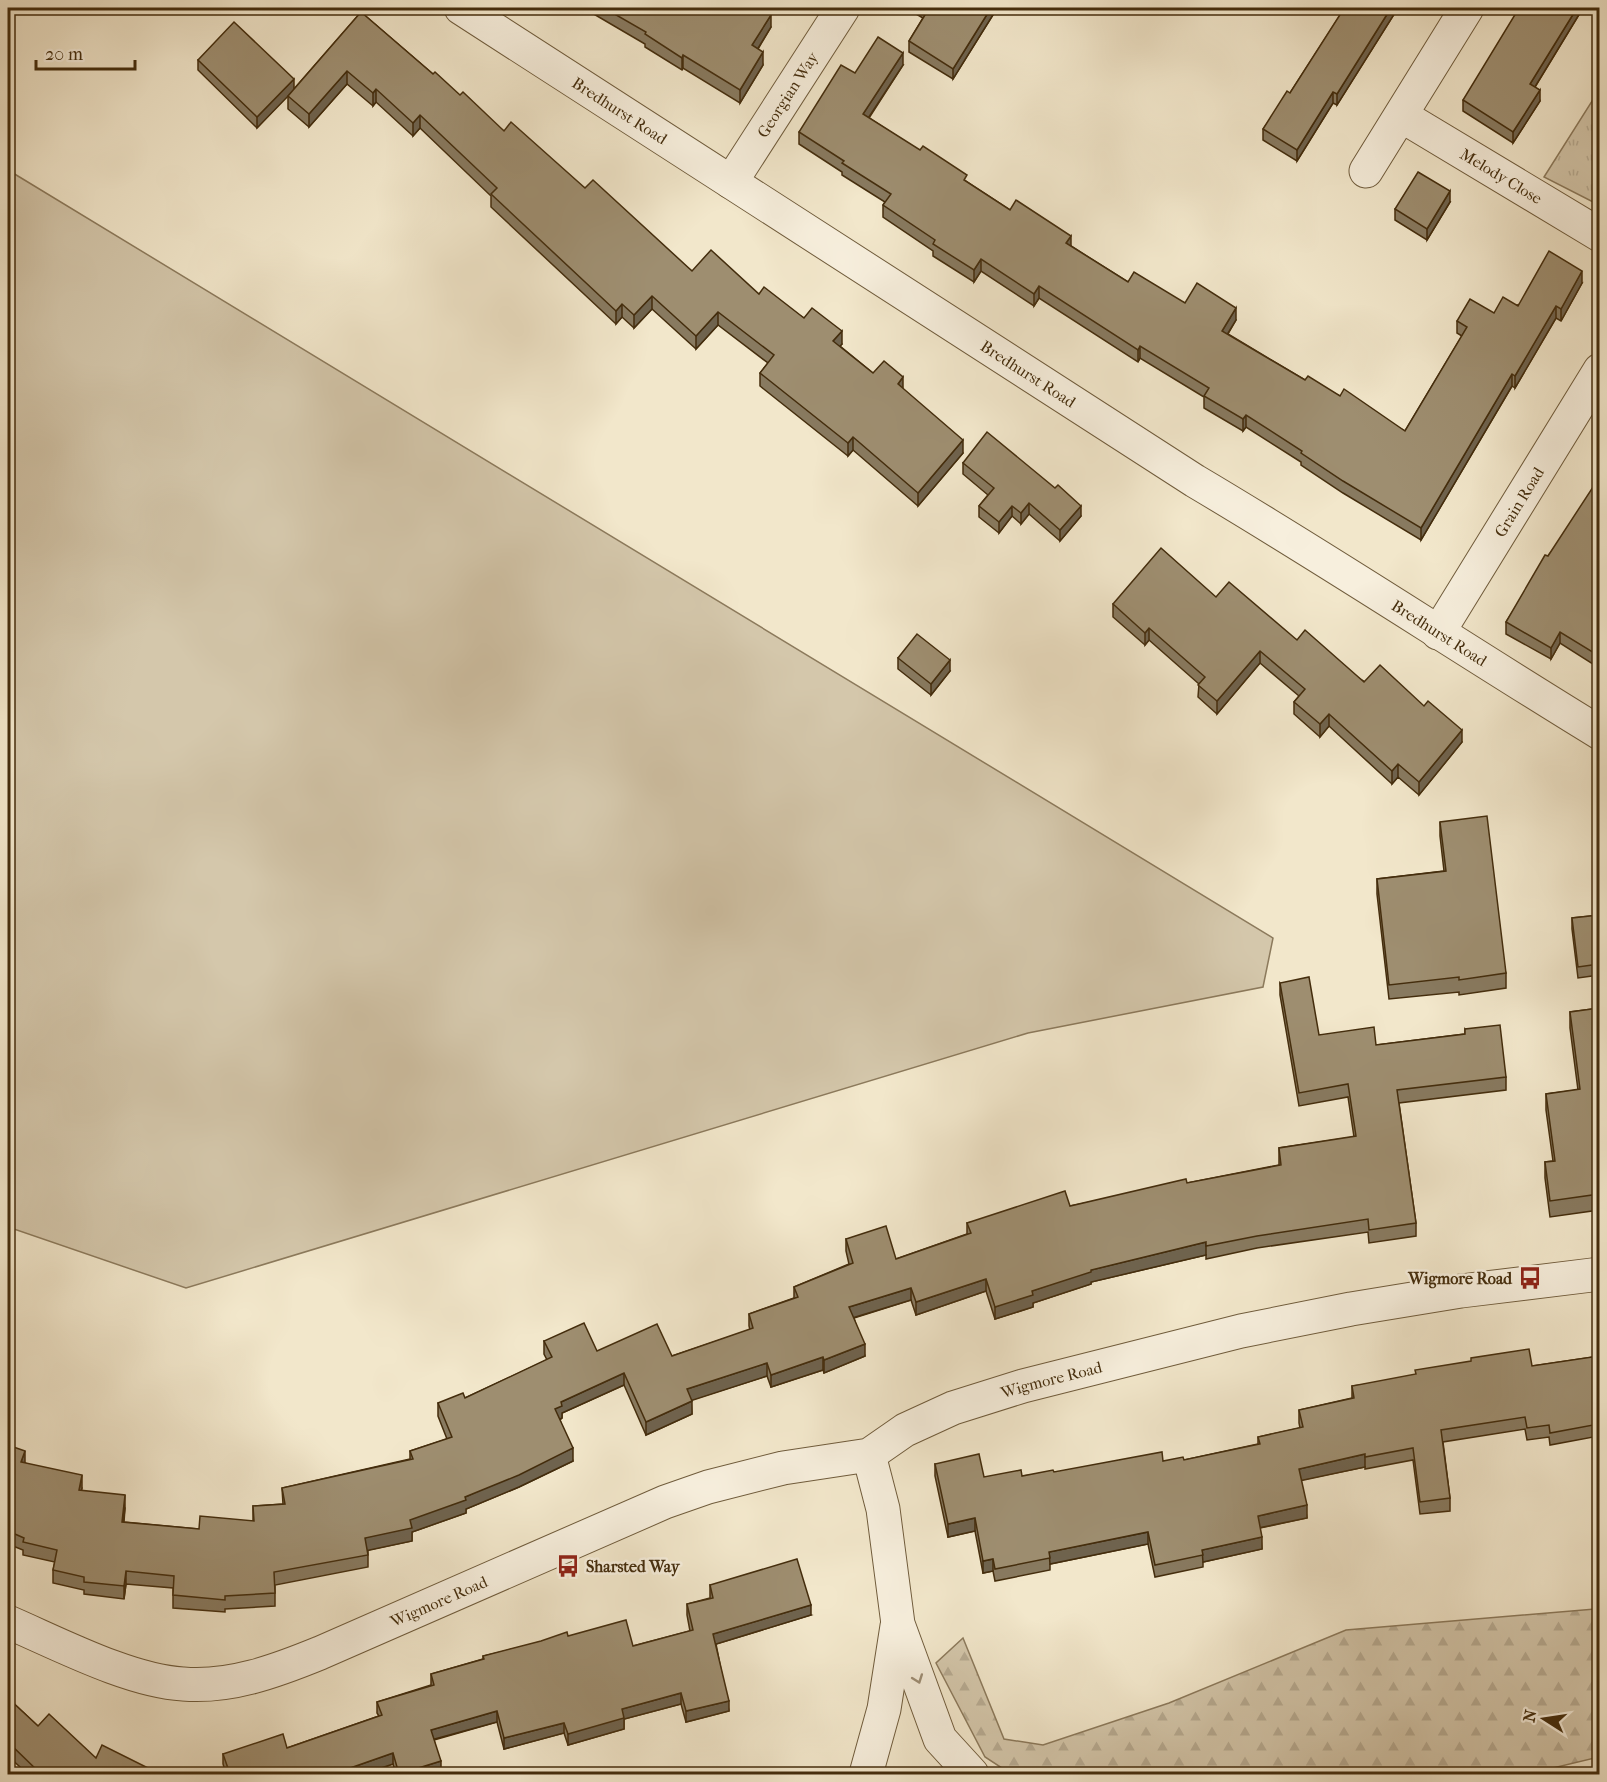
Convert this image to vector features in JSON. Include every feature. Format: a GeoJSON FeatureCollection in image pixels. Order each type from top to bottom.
{"type":"FeatureCollection","features":[{"type":"Feature","properties":{"kind":"street","name":"Bredhurst Road"},"geometry":{"type":"LineString","coordinates":[[461,8],[946,319],[1195,482],[1296,541],[1599,733]]}},
{"type":"Feature","properties":{"kind":"street","name":"Georgian Way"},"geometry":{"type":"LineString","coordinates":[[731,182],[843,8]]}},
{"type":"Feature","properties":{"kind":"street"},"geometry":{"type":"LineString","coordinates":[[1366,171],[1467,8]]}},
{"type":"Feature","properties":{"kind":"street","name":"Melody Close"},"geometry":{"type":"LineString","coordinates":[[1402,116],[1599,235]]}},
{"type":"Feature","properties":{"kind":"street","name":"Grain Road"},"geometry":{"type":"LineString","coordinates":[[1438,633],[1599,370]]}},
{"type":"Feature","properties":{"kind":"street","name":"Wigmore Road"},"geometry":{"type":"LineString","coordinates":[[8,1622],[145,1678],[182,1684],[220,1683],[242,1679],[320,1653],[665,1502],[708,1487],[783,1468],[869,1455],[905,1430],[953,1407],[1023,1386],[1241,1331],[1351,1309],[1599,1274]]}},
{"type":"Feature","properties":{"kind":"street"},"geometry":{"type":"LineString","coordinates":[[869,1455],[884,1509],[898,1624],[940,1739],[972,1774]]}},
{"type":"Feature","properties":{"kind":"street"},"geometry":{"type":"LineString","coordinates":[[867,1774],[884,1709],[898,1624]]}},
{"type":"Feature","properties":{"kind":"green space"},"geometry":{"type":"Polygon","coordinates":[[[1599,90],[1599,205],[1544,177],[1599,90]]]}},
{"type":"Feature","properties":{"kind":"green space"},"geometry":{"type":"Polygon","coordinates":[[[8,170],[1273,938],[1263,987],[1028,1033],[186,1288],[8,1227],[8,170]]]}},
{"type":"Feature","properties":{"kind":"green space"},"geometry":{"type":"Polygon","coordinates":[[[1595,1609],[1600,1615],[1599,1757],[1528,1774],[1011,1774],[985,1757],[936,1663],[963,1638],[1004,1739],[1043,1745],[1169,1703],[1346,1630],[1595,1609]]]}},
{"type":"Feature","properties":{"kind":"building"},"geometry":{"type":"Polygon","coordinates":[[[604,8],[759,8],[771,15],[752,45],[763,52],[740,90],[683,55],[682,58],[645,34],[646,32],[604,8]]]}},
{"type":"Feature","properties":{"kind":"building"},"geometry":{"type":"Polygon","coordinates":[[[923,8],[991,8],[953,69],[909,41],[928,10],[923,8]]]}},
{"type":"Feature","properties":{"kind":"building"},"geometry":{"type":"Polygon","coordinates":[[[1341,8],[1391,8],[1337,94],[1333,92],[1297,150],[1263,129],[1287,91],[1290,93],[1343,10],[1341,8]]]}},
{"type":"Feature","properties":{"kind":"building"},"geometry":{"type":"Polygon","coordinates":[[[1519,8],[1577,8],[1530,84],[1540,90],[1513,132],[1463,100],[1519,8]]]}},
{"type":"Feature","properties":{"kind":"building"},"geometry":{"type":"Polygon","coordinates":[[[361,12],[433,74],[435,72],[460,95],[463,92],[504,131],[511,122],[585,188],[593,180],[692,271],[711,250],[759,294],[764,287],[804,318],[812,308],[842,331],[833,341],[873,373],[884,361],[903,377],[898,384],[963,440],[918,493],[853,437],[848,443],[760,373],[774,355],[718,312],[696,336],[652,296],[634,315],[622,304],[616,311],[491,194],[497,188],[420,115],[413,123],[376,89],[373,93],[347,71],[309,114],[288,96],[361,12]]]}},
{"type":"Feature","properties":{"kind":"building"},"geometry":{"type":"Polygon","coordinates":[[[234,22],[294,79],[257,117],[198,60],[234,22]]]}},
{"type":"Feature","properties":{"kind":"building"},"geometry":{"type":"Polygon","coordinates":[[[878,37],[903,53],[863,114],[920,150],[923,146],[967,175],[964,180],[1010,210],[1016,200],[1071,236],[1066,243],[1128,282],[1134,272],[1185,303],[1197,283],[1236,308],[1222,331],[1305,380],[1308,376],[1340,396],[1344,389],[1405,431],[1467,327],[1457,321],[1470,299],[1494,313],[1503,297],[1518,306],[1549,251],[1582,271],[1561,309],[1556,306],[1515,376],[1512,374],[1421,528],[1343,481],[1246,415],[1243,419],[1204,396],[1209,388],[1140,346],[1138,350],[1039,286],[1034,294],[981,259],[974,270],[933,244],[935,240],[883,205],[891,194],[799,132],[841,65],[855,73],[878,37]]]}},
{"type":"Feature","properties":{"kind":"building"},"geometry":{"type":"Polygon","coordinates":[[[1418,172],[1450,191],[1427,229],[1395,209],[1418,172]]]}},
{"type":"Feature","properties":{"kind":"building"},"geometry":{"type":"Polygon","coordinates":[[[987,432],[1055,488],[1058,485],[1081,506],[1060,530],[1029,503],[1021,513],[1012,506],[999,522],[979,506],[994,488],[963,463],[987,432]]]}},
{"type":"Feature","properties":{"kind":"building"},"geometry":{"type":"Polygon","coordinates":[[[1593,487],[1599,491],[1599,600],[1596,606],[1599,609],[1599,656],[1560,632],[1551,648],[1506,622],[1545,555],[1548,556],[1593,487]]]}},
{"type":"Feature","properties":{"kind":"building"},"geometry":{"type":"Polygon","coordinates":[[[1161,548],[1216,597],[1229,582],[1297,640],[1305,630],[1364,682],[1380,665],[1424,706],[1428,701],[1462,730],[1419,782],[1398,764],[1392,771],[1329,714],[1320,724],[1294,702],[1305,689],[1260,651],[1217,701],[1198,685],[1205,677],[1149,628],[1145,633],[1113,604],[1161,548]]]}},
{"type":"Feature","properties":{"kind":"building"},"geometry":{"type":"Polygon","coordinates":[[[917,634],[950,660],[931,684],[898,658],[917,634]]]}},
{"type":"Feature","properties":{"kind":"building"},"geometry":{"type":"Polygon","coordinates":[[[1487,816],[1506,973],[1459,980],[1459,977],[1389,985],[1377,879],[1446,871],[1440,822],[1487,816]]]}},
{"type":"Feature","properties":{"kind":"building"},"geometry":{"type":"Polygon","coordinates":[[[1599,915],[1599,964],[1578,967],[1572,918],[1599,915]]]}},
{"type":"Feature","properties":{"kind":"building"},"geometry":{"type":"Polygon","coordinates":[[[1309,977],[1319,1035],[1374,1027],[1376,1045],[1465,1034],[1465,1029],[1500,1025],[1506,1077],[1397,1090],[1416,1223],[1369,1230],[1368,1219],[1206,1246],[1206,1242],[1091,1270],[1091,1272],[1032,1291],[1033,1295],[995,1307],[986,1279],[916,1302],[911,1288],[849,1307],[865,1344],[824,1360],[823,1357],[771,1375],[767,1363],[687,1389],[692,1401],[646,1422],[624,1373],[561,1402],[562,1406],[555,1409],[573,1448],[519,1475],[465,1497],[466,1500],[410,1520],[412,1528],[365,1538],[368,1555],[274,1572],[275,1593],[225,1596],[225,1600],[173,1595],[174,1576],[126,1571],[124,1586],[84,1582],[84,1577],[53,1570],[57,1550],[23,1542],[24,1538],[8,1531],[8,1445],[25,1451],[21,1462],[82,1475],[79,1490],[125,1495],[122,1522],[199,1529],[200,1516],[254,1521],[253,1506],[285,1504],[282,1488],[413,1459],[410,1451],[452,1437],[438,1403],[463,1393],[465,1398],[552,1357],[544,1341],[584,1323],[597,1351],[657,1324],[672,1356],[753,1328],[749,1314],[798,1297],[794,1287],[853,1263],[846,1239],[886,1226],[896,1259],[971,1233],[967,1223],[1065,1191],[1070,1206],[1186,1179],[1187,1183],[1281,1165],[1279,1148],[1356,1136],[1348,1084],[1299,1093],[1280,983],[1309,977]]]}},
{"type":"Feature","properties":{"kind":"building"},"geometry":{"type":"Polygon","coordinates":[[[1599,1008],[1599,1194],[1550,1201],[1545,1162],[1555,1161],[1546,1094],[1580,1089],[1570,1012],[1599,1008]]]}},
{"type":"Feature","properties":{"kind":"building"},"geometry":{"type":"Polygon","coordinates":[[[1529,1349],[1532,1366],[1599,1356],[1599,1424],[1550,1433],[1549,1425],[1527,1428],[1525,1417],[1441,1430],[1450,1498],[1420,1502],[1413,1448],[1365,1457],[1365,1454],[1299,1469],[1307,1505],[1258,1516],[1262,1537],[1202,1550],[1203,1555],[1155,1565],[1148,1532],[1049,1552],[1050,1558],[995,1569],[993,1559],[983,1561],[975,1518],[948,1524],[935,1464],[979,1454],[984,1477],[1021,1470],[1022,1476],[1053,1470],[1054,1472],[1162,1452],[1163,1461],[1183,1457],[1184,1460],[1260,1444],[1258,1437],[1303,1427],[1299,1410],[1354,1398],[1352,1386],[1416,1374],[1415,1370],[1471,1361],[1471,1358],[1529,1349]]]}},
{"type":"Feature","properties":{"kind":"building"},"geometry":{"type":"Polygon","coordinates":[[[797,1559],[811,1605],[713,1634],[729,1701],[686,1711],[681,1693],[622,1709],[624,1718],[568,1734],[564,1723],[504,1738],[497,1711],[431,1730],[441,1761],[399,1774],[393,1753],[333,1774],[230,1774],[223,1754],[283,1734],[287,1748],[382,1715],[377,1702],[434,1685],[431,1674],[484,1659],[483,1656],[567,1632],[568,1636],[626,1620],[633,1646],[693,1630],[687,1604],[713,1598],[710,1585],[797,1559]]]}},
{"type":"Feature","properties":{"kind":"building"},"geometry":{"type":"Polygon","coordinates":[[[8,1698],[38,1726],[49,1714],[96,1758],[102,1745],[160,1774],[41,1774],[10,1744],[8,1747],[8,1698]]]}},
{"type":"Feature","properties":{"kind":"place","name":"Wigmore Road"},"geometry":{"type":"Point","coordinates":[1530,1278]}},
{"type":"Feature","properties":{"kind":"place","name":"Sharsted Way"},"geometry":{"type":"Point","coordinates":[568,1566]}}]}
